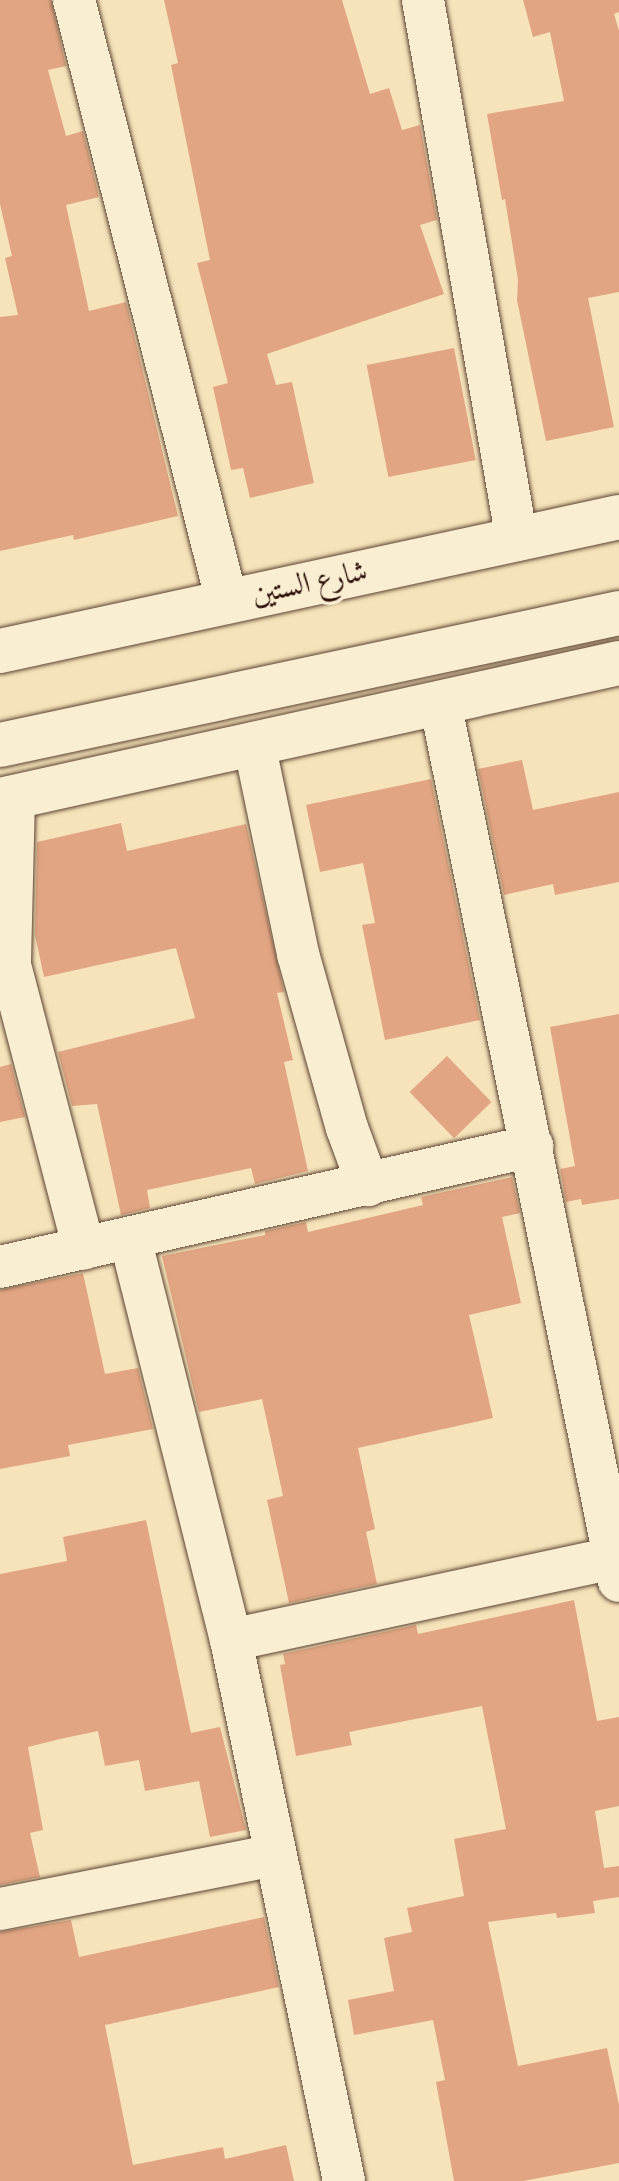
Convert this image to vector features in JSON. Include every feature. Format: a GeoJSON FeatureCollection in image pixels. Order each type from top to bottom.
{"type":"FeatureCollection","features":[{"type":"Feature","properties":{"kind":"main road","name":"شارع الستين"},"geometry":{"type":"LineString","coordinates":[[0,651],[619,517]]}},
{"type":"Feature","properties":{"kind":"main road"},"geometry":{"type":"LineString","coordinates":[[0,745],[619,613]]}},
{"type":"Feature","properties":{"kind":"main road"},"geometry":{"type":"LineString","coordinates":[[7,799],[619,663]]}},
{"type":"Feature","properties":{"kind":"street"},"geometry":{"type":"LineString","coordinates":[[74,0],[227,602]]}},
{"type":"Feature","properties":{"kind":"street"},"geometry":{"type":"LineString","coordinates":[[423,0],[517,540]]}},
{"type":"Feature","properties":{"kind":"street"},"geometry":{"type":"LineString","coordinates":[[231,1640],[617,1566],[440,702]]}},
{"type":"Feature","properties":{"kind":"street"},"geometry":{"type":"LineString","coordinates":[[254,743],[298,954],[347,1128],[368,1185]]}},
{"type":"Feature","properties":{"kind":"street"},"geometry":{"type":"LineString","coordinates":[[7,799],[10,965],[84,1249]]}},
{"type":"Feature","properties":{"kind":"street"},"geometry":{"type":"LineString","coordinates":[[0,1267],[532,1146]]}},
{"type":"Feature","properties":{"kind":"street"},"geometry":{"type":"LineString","coordinates":[[130,1238],[231,1640],[344,2181]]}},
{"type":"Feature","properties":{"kind":"street"},"geometry":{"type":"LineString","coordinates":[[0,1909],[274,1855]]}},
{"type":"Feature","properties":{"kind":"building"},"geometry":{"type":"Polygon","coordinates":[[[0,0],[51,0],[66,66],[48,70],[66,136],[83,131],[99,197],[66,205],[89,311],[126,302],[178,516],[74,540],[73,535],[0,551],[0,317],[18,315],[5,258],[12,256],[0,204],[0,0]]]}},
{"type":"Feature","properties":{"kind":"building"},"geometry":{"type":"Polygon","coordinates":[[[164,0],[342,0],[370,94],[389,88],[402,130],[420,125],[437,220],[420,225],[444,294],[267,354],[276,385],[292,382],[314,483],[250,498],[243,468],[231,470],[213,387],[228,383],[197,263],[210,260],[171,65],[178,63],[164,0]]]}},
{"type":"Feature","properties":{"kind":"building"},"geometry":{"type":"Polygon","coordinates":[[[523,0],[619,0],[619,12],[614,14],[619,31],[619,292],[588,298],[614,427],[546,441],[517,300],[518,280],[505,199],[502,200],[487,114],[564,101],[550,32],[533,37],[523,0]]]}},
{"type":"Feature","properties":{"kind":"building"},"geometry":{"type":"Polygon","coordinates":[[[454,348],[476,460],[388,477],[367,365],[454,348]]]}},
{"type":"Feature","properties":{"kind":"building"},"geometry":{"type":"Polygon","coordinates":[[[522,760],[533,810],[619,792],[619,882],[555,895],[553,884],[504,895],[478,769],[522,760]]]}},
{"type":"Feature","properties":{"kind":"building"},"geometry":{"type":"Polygon","coordinates":[[[431,779],[480,1020],[385,1040],[362,925],[375,923],[363,863],[320,872],[306,805],[431,779]]]}},
{"type":"Feature","properties":{"kind":"building"},"geometry":{"type":"Polygon","coordinates":[[[121,823],[127,851],[246,824],[284,992],[277,993],[293,1060],[284,1062],[308,1171],[255,1184],[251,1168],[147,1190],[150,1208],[121,1215],[97,1104],[72,1106],[58,1052],[195,1018],[176,948],[44,977],[35,935],[37,842],[121,823]]]}},
{"type":"Feature","properties":{"kind":"building"},"geometry":{"type":"Polygon","coordinates":[[[619,1014],[619,1199],[582,1205],[581,1199],[566,1202],[560,1169],[575,1166],[550,1027],[619,1014]]]}},
{"type":"Feature","properties":{"kind":"building"},"geometry":{"type":"Polygon","coordinates":[[[447,1056],[491,1102],[454,1138],[410,1092],[447,1056]]]}},
{"type":"Feature","properties":{"kind":"building"},"geometry":{"type":"Polygon","coordinates":[[[11,1064],[25,1117],[0,1122],[0,1067],[11,1064]]]}},
{"type":"Feature","properties":{"kind":"building"},"geometry":{"type":"Polygon","coordinates":[[[512,1177],[520,1213],[502,1217],[521,1303],[469,1315],[493,1418],[358,1448],[375,1529],[366,1532],[377,1584],[289,1603],[267,1500],[283,1496],[262,1399],[199,1412],[162,1256],[265,1235],[265,1231],[306,1222],[308,1232],[423,1205],[421,1197],[512,1177]]]}},
{"type":"Feature","properties":{"kind":"building"},"geometry":{"type":"Polygon","coordinates":[[[83,1273],[105,1374],[138,1368],[153,1429],[68,1445],[70,1456],[0,1469],[0,1290],[83,1273]]]}},
{"type":"Feature","properties":{"kind":"building"},"geometry":{"type":"Polygon","coordinates":[[[146,1520],[191,1733],[220,1727],[246,1830],[210,1837],[199,1781],[145,1791],[139,1760],[105,1766],[98,1731],[60,1739],[28,1747],[43,1830],[30,1833],[40,1877],[0,1885],[0,1574],[67,1561],[63,1537],[146,1520]]]}},
{"type":"Feature","properties":{"kind":"building"},"geometry":{"type":"Polygon","coordinates":[[[574,1600],[597,1721],[619,1717],[619,1806],[595,1811],[604,1868],[619,1866],[619,1897],[593,1901],[595,1913],[557,1918],[556,1913],[488,1922],[518,2066],[607,2048],[619,2105],[619,2163],[523,2181],[454,2181],[436,2082],[445,2080],[433,2020],[354,2035],[348,2000],[394,1991],[384,1938],[412,1932],[407,1908],[464,1896],[454,1839],[506,1829],[482,1706],[349,1732],[352,1745],[296,1756],[280,1665],[285,1664],[283,1654],[416,1625],[418,1634],[574,1600]]]}},
{"type":"Feature","properties":{"kind":"building"},"geometry":{"type":"Polygon","coordinates":[[[264,1917],[279,1987],[105,2025],[133,2165],[223,2147],[225,2159],[286,2145],[294,2181],[0,2181],[0,1932],[71,1920],[79,1957],[264,1917]]]}}]}
